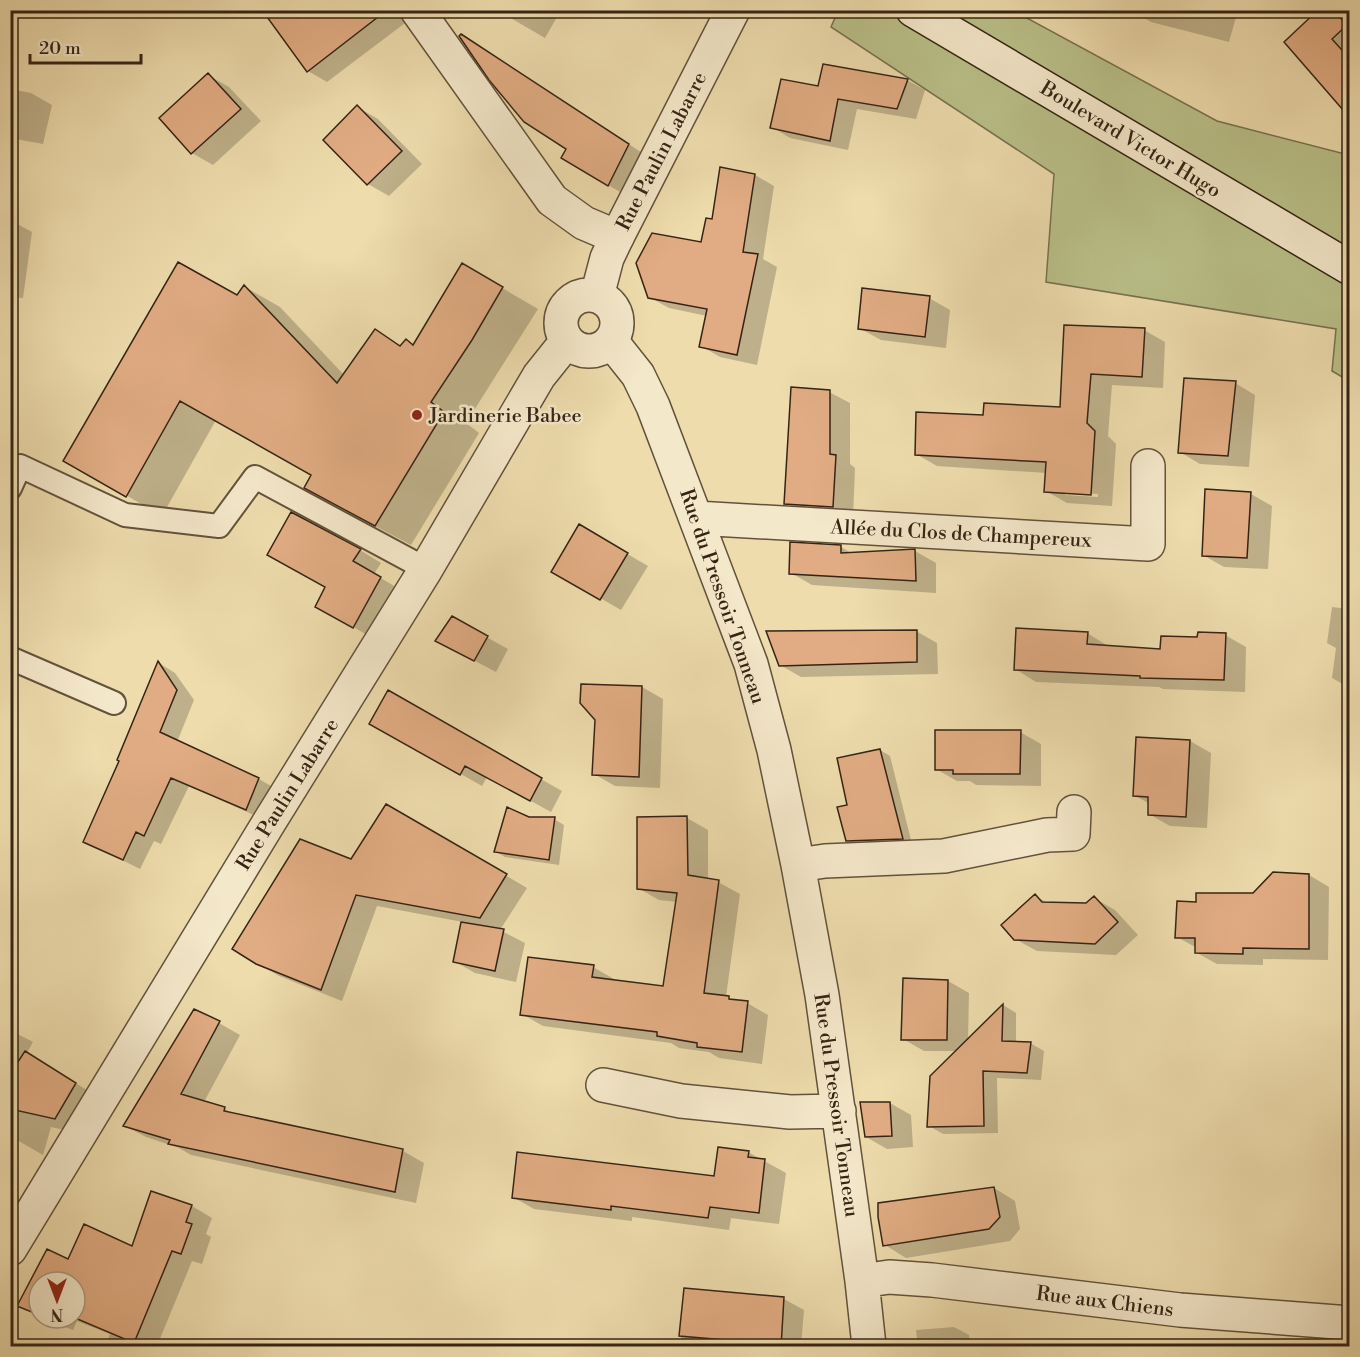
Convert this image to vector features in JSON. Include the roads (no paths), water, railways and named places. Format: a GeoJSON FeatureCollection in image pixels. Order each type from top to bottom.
{"type":"FeatureCollection","features":[{"type":"Feature","properties":{"kind":"street"},"geometry":{"type":"LineString","coordinates":[[417,10],[552,200],[584,223],[617,237]]}},
{"type":"Feature","properties":{"kind":"street","name":"Rue Paulin Labarre"},"geometry":{"type":"LineString","coordinates":[[597,296],[607,258],[733,10]]}},
{"type":"Feature","properties":{"kind":"street","name":"Boulevard Victor Hugo"},"geometry":{"type":"LineString","coordinates":[[913,10],[1350,268]]}},
{"type":"Feature","properties":{"kind":"street"},"geometry":{"type":"LineString","coordinates":[[597,296],[605,300],[616,314],[616,333],[611,341],[595,351],[585,352],[568,343],[561,326],[565,309],[579,297],[597,296]]}},
{"type":"Feature","properties":{"kind":"street","name":"Rue du Pressoir Tonneau"},"geometry":{"type":"LineString","coordinates":[[611,341],[638,375],[653,406],[751,664],[774,750],[822,995],[869,1347]]}},
{"type":"Feature","properties":{"kind":"street","name":"Rue Paulin Labarre"},"geometry":{"type":"LineString","coordinates":[[10,1249],[426,569],[539,376],[568,343]]}},
{"type":"Feature","properties":{"kind":"street","name":"Allée du Clos de Champereux"},"geometry":{"type":"LineString","coordinates":[[696,518],[1148,544],[1148,466]]}},
{"type":"Feature","properties":{"kind":"street"},"geometry":{"type":"LineString","coordinates":[[798,865],[825,861],[944,856],[1047,835],[1073,834],[1074,812]]}},
{"type":"Feature","properties":{"kind":"street"},"geometry":{"type":"LineString","coordinates":[[603,1085],[681,1101],[790,1112],[839,1111]]}},
{"type":"Feature","properties":{"kind":"street","name":"Rue aux Chiens"},"geometry":{"type":"LineString","coordinates":[[862,1281],[889,1277],[932,1280],[1180,1310],[1350,1323]]}},
{"type":"Feature","properties":{"kind":"lane"},"geometry":{"type":"LineString","coordinates":[[10,488],[20,466],[125,515],[219,526],[255,477],[426,569]]}},
{"type":"Feature","properties":{"kind":"lane"},"geometry":{"type":"LineString","coordinates":[[10,658],[114,703]]}},
{"type":"Feature","properties":{"kind":"place","name":"Jardinerie Babee"},"geometry":{"type":"Point","coordinates":[417,415]}}]}
